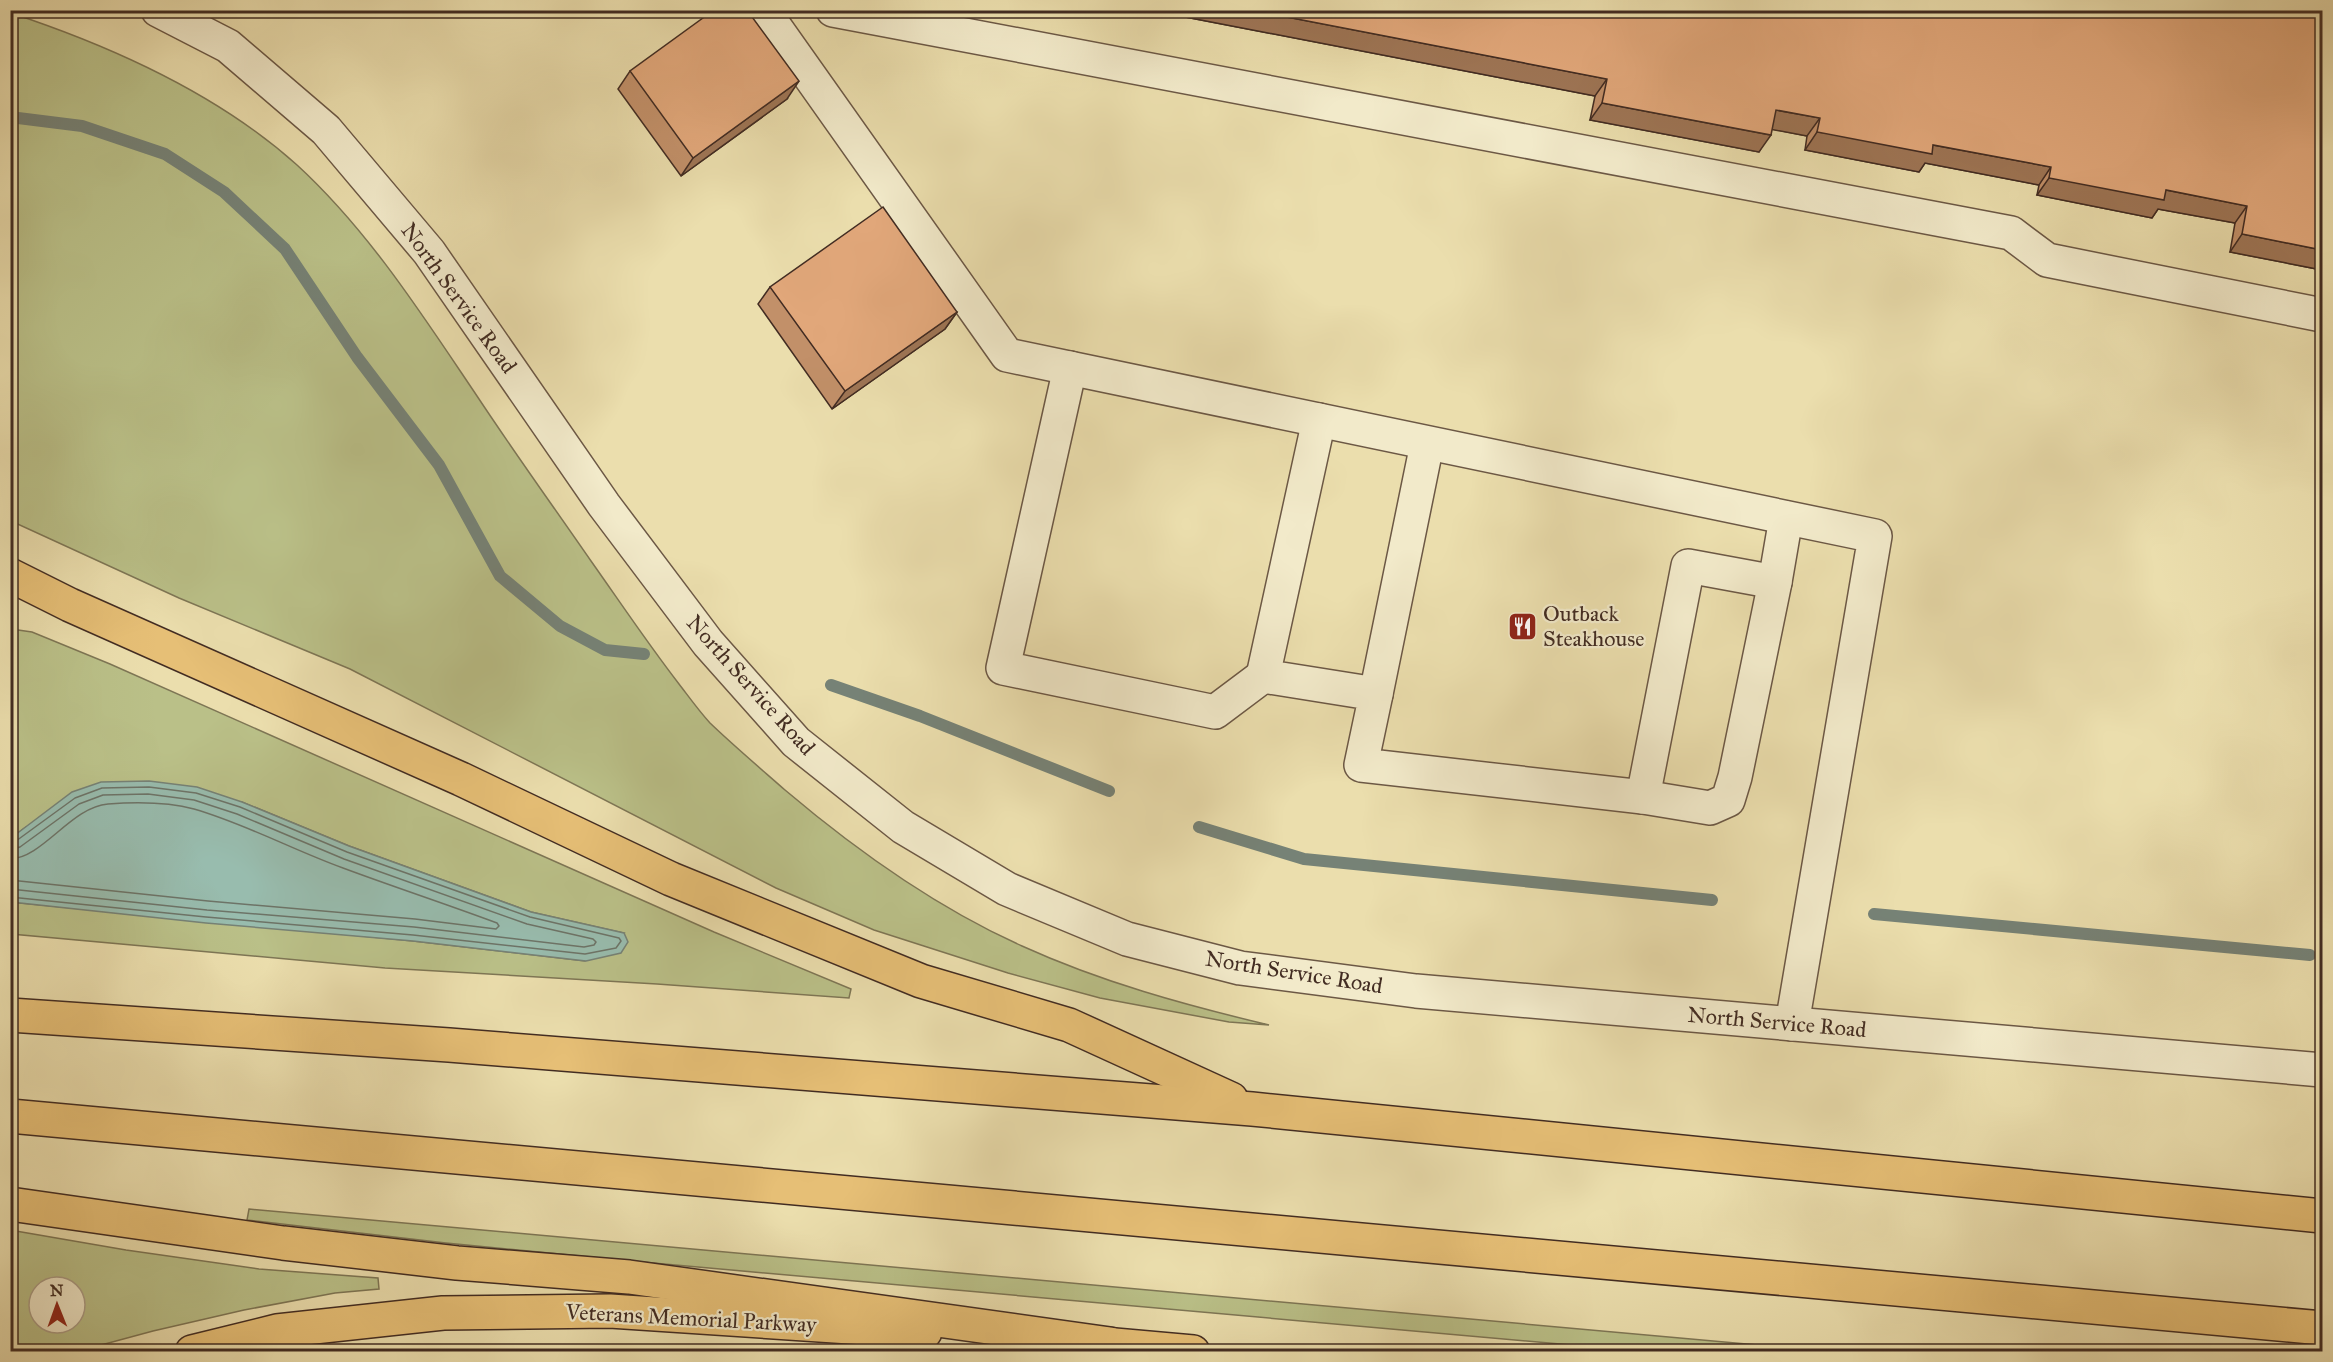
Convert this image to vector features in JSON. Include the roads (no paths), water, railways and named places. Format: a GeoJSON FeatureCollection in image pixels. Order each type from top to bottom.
{"type":"FeatureCollection","features":[{"type":"Feature","properties":{"kind":"main road"},"geometry":{"type":"LineString","coordinates":[[10,575],[70,605],[461,779],[671,879],[921,981],[1069,1025],[1252,1109]]}},
{"type":"Feature","properties":{"kind":"main road"},"geometry":{"type":"LineString","coordinates":[[10,601],[70,605]]}},
{"type":"Feature","properties":{"kind":"main road"},"geometry":{"type":"LineString","coordinates":[[10,1015],[449,1045],[1252,1109],[2322,1216]]}},
{"type":"Feature","properties":{"kind":"main road"},"geometry":{"type":"LineString","coordinates":[[10,1116],[2322,1328]]}},
{"type":"Feature","properties":{"kind":"main road"},"geometry":{"type":"LineString","coordinates":[[10,1204],[283,1243],[457,1263],[629,1277],[1110,1344]]}},
{"type":"Feature","properties":{"kind":"main road","name":"Veterans Memorial Parkway"},"geometry":{"type":"LineString","coordinates":[[192,1352],[277,1331],[443,1313],[610,1311],[1110,1344],[1193,1352]]}},
{"type":"Feature","properties":{"kind":"street","name":"North Service Road"},"geometry":{"type":"LineString","coordinates":[[158,10],[228,46],[326,130],[429,252],[604,505],[708,643],[796,742],[903,827],[1007,889],[1127,939],[1240,968],[1416,991],[2322,1070]]}},
{"type":"Feature","properties":{"kind":"street"},"geometry":{"type":"LineString","coordinates":[[763,10],[1007,356],[1875,536],[1792,1024]]}},
{"type":"Feature","properties":{"kind":"street"},"geometry":{"type":"LineString","coordinates":[[833,10],[2011,234],[2048,260],[2322,315]]}},
{"type":"Feature","properties":{"kind":"street"},"geometry":{"type":"LineString","coordinates":[[1070,368],[1003,668],[1215,712],[1263,676],[1319,420]]}},
{"type":"Feature","properties":{"kind":"street"},"geometry":{"type":"LineString","coordinates":[[1427,444],[1361,765],[1643,797],[1710,808],[1728,800],[1735,777],[1786,518]]}},
{"type":"Feature","properties":{"kind":"street"},"geometry":{"type":"LineString","coordinates":[[1643,797],[1688,566],[1775,582]]}},
{"type":"Feature","properties":{"kind":"street"},"geometry":{"type":"LineString","coordinates":[[1263,676],[1376,694]]}},
{"type":"Feature","properties":{"kind":"water"},"geometry":{"type":"Polygon","coordinates":[[[149,781],[197,787],[242,802],[349,846],[531,912],[624,933],[628,942],[621,953],[586,961],[413,941],[206,923],[11,902],[11,838],[72,792],[101,782],[149,781]]]}},
{"type":"Feature","properties":{"kind":"waterway"},"geometry":{"type":"LineString","coordinates":[[10,117],[82,126],[165,154],[224,192],[285,249],[357,357],[439,465],[500,576],[560,626],[605,650],[644,654]]}},
{"type":"Feature","properties":{"kind":"waterway"},"geometry":{"type":"LineString","coordinates":[[831,685],[920,716],[1109,791]]}},
{"type":"Feature","properties":{"kind":"waterway"},"geometry":{"type":"LineString","coordinates":[[1199,827],[1304,859],[1712,900]]}},
{"type":"Feature","properties":{"kind":"waterway"},"geometry":{"type":"LineString","coordinates":[[1874,914],[2310,955]]}},
{"type":"Feature","properties":{"kind":"place","name":"Outback Steakhouse"},"geometry":{"type":"Point","coordinates":[1522,626]}}]}
